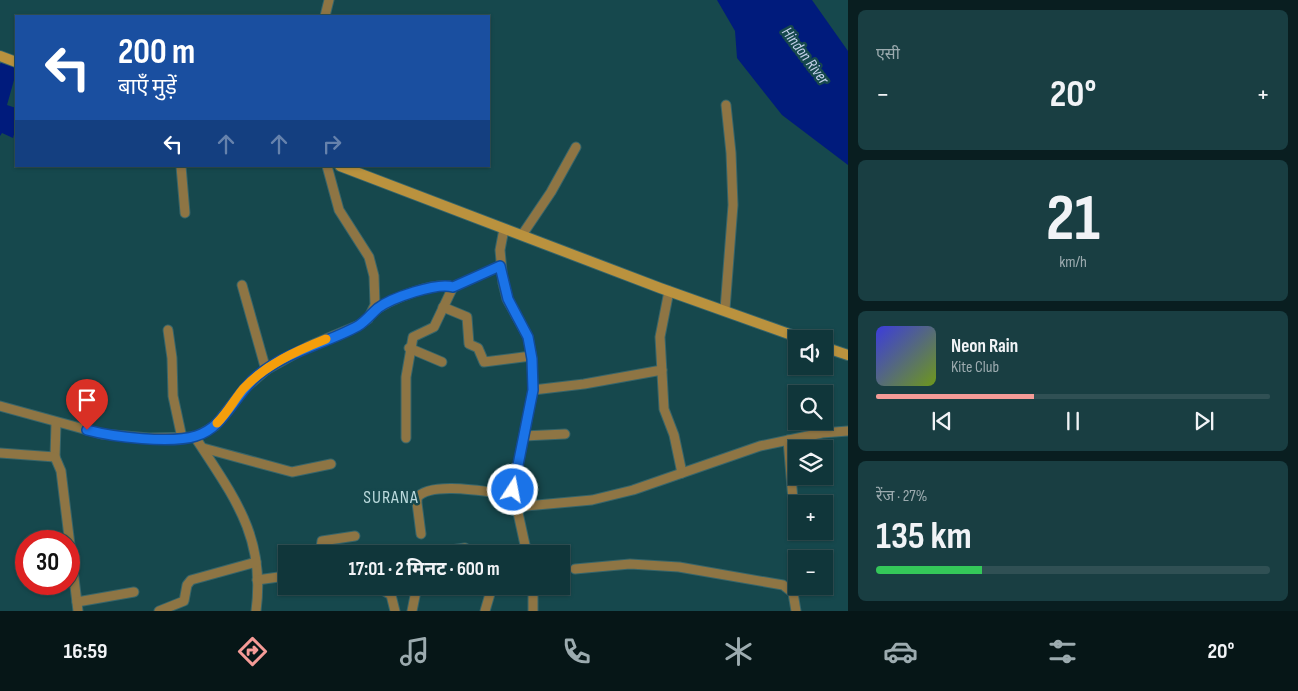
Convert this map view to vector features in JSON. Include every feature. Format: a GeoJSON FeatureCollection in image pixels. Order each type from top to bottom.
{"type":"FeatureCollection","features":[{"type":"Feature","properties":{"kind":"street"},"geometry":{"type":"LineString","coordinates":[[326,15],[329,0]]}},
{"type":"Feature","properties":{"kind":"street"},"geometry":{"type":"LineString","coordinates":[[0,56],[15,62]]}},
{"type":"Feature","properties":{"kind":"street"},"geometry":{"type":"LineString","coordinates":[[725,309],[733,205],[731,153],[726,105]]}},
{"type":"Feature","properties":{"kind":"street"},"geometry":{"type":"LineString","coordinates":[[522,235],[551,192],[576,147]]}},
{"type":"Feature","properties":{"kind":"street"},"geometry":{"type":"LineString","coordinates":[[181,167],[185,213]]}},
{"type":"Feature","properties":{"kind":"street"},"geometry":{"type":"LineString","coordinates":[[327,167],[339,210],[371,264],[376,284],[373,312]]}},
{"type":"Feature","properties":{"kind":"street"},"geometry":{"type":"LineString","coordinates":[[343,167],[669,291],[725,309],[788,333]]}},
{"type":"Feature","properties":{"kind":"street"},"geometry":{"type":"LineString","coordinates":[[504,229],[500,266],[505,292],[526,332],[531,356],[533,390],[513,495],[525,545]]}},
{"type":"Feature","properties":{"kind":"street"},"geometry":{"type":"LineString","coordinates":[[0,406],[56,423],[102,434],[195,437],[215,426],[244,389],[266,370],[309,346],[359,325],[373,312],[395,299],[428,289],[453,287],[500,266]]}},
{"type":"Feature","properties":{"kind":"street"},"geometry":{"type":"LineString","coordinates":[[242,285],[266,370]]}},
{"type":"Feature","properties":{"kind":"street"},"geometry":{"type":"LineString","coordinates":[[406,438],[406,377],[409,348],[413,337],[434,327],[453,287]]}},
{"type":"Feature","properties":{"kind":"street"},"geometry":{"type":"LineString","coordinates":[[669,291],[660,325],[665,415],[674,435],[682,473]]}},
{"type":"Feature","properties":{"kind":"street"},"geometry":{"type":"LineString","coordinates":[[443,307],[467,317],[469,344],[478,348],[484,362],[531,356]]}},
{"type":"Feature","properties":{"kind":"street"},"geometry":{"type":"LineString","coordinates":[[168,330],[172,358],[173,396],[182,438]]}},
{"type":"Feature","properties":{"kind":"street"},"geometry":{"type":"LineString","coordinates":[[409,348],[442,362]]}},
{"type":"Feature","properties":{"kind":"street"},"geometry":{"type":"LineString","coordinates":[[833,350],[848,355]]}},
{"type":"Feature","properties":{"kind":"street"},"geometry":{"type":"LineString","coordinates":[[533,390],[584,384],[662,370]]}},
{"type":"Feature","properties":{"kind":"street"},"geometry":{"type":"LineString","coordinates":[[56,423],[55,457],[61,472],[77,606],[134,592]]}},
{"type":"Feature","properties":{"kind":"street"},"geometry":{"type":"LineString","coordinates":[[515,507],[592,500],[633,490],[760,446],[848,431]]}},
{"type":"Feature","properties":{"kind":"street"},"geometry":{"type":"LineString","coordinates":[[524,436],[565,434]]}},
{"type":"Feature","properties":{"kind":"street"},"geometry":{"type":"LineString","coordinates":[[195,437],[244,516],[251,534],[256,562],[256,611]]}},
{"type":"Feature","properties":{"kind":"street"},"geometry":{"type":"LineString","coordinates":[[203,448],[292,472],[331,464]]}},
{"type":"Feature","properties":{"kind":"street"},"geometry":{"type":"LineString","coordinates":[[0,453],[55,457]]}},
{"type":"Feature","properties":{"kind":"street"},"geometry":{"type":"LineString","coordinates":[[421,534],[417,498],[424,492],[460,489],[513,495]]}},
{"type":"Feature","properties":{"kind":"street"},"geometry":{"type":"LineString","coordinates":[[321,545],[322,541],[355,536]]}},
{"type":"Feature","properties":{"kind":"street"},"geometry":{"type":"LineString","coordinates":[[158,611],[184,601],[187,585],[191,580],[256,562]]}},
{"type":"Feature","properties":{"kind":"street"},"geometry":{"type":"LineString","coordinates":[[575,569],[638,564],[714,571],[782,585],[793,593],[796,611]]}},
{"type":"Feature","properties":{"kind":"street"},"geometry":{"type":"LineString","coordinates":[[257,580],[278,577]]}},
{"type":"Feature","properties":{"kind":"street"},"geometry":{"type":"LineString","coordinates":[[391,595],[395,611]]}},
{"type":"Feature","properties":{"kind":"street"},"geometry":{"type":"LineString","coordinates":[[412,611],[415,595]]}},
{"type":"Feature","properties":{"kind":"street"},"geometry":{"type":"LineString","coordinates":[[485,611],[490,595]]}},
{"type":"Feature","properties":{"kind":"street"},"geometry":{"type":"LineString","coordinates":[[533,595],[533,611]]}},
{"type":"Feature","properties":{"kind":"water","name":"Hindon River"},"geometry":{"type":"Polygon","coordinates":[[[717,0],[812,0],[848,51],[848,165],[782,115],[737,58],[735,31],[717,0]]]}},
{"type":"Feature","properties":{"kind":"water"},"geometry":{"type":"Polygon","coordinates":[[[3,61],[15,65],[15,77],[7,105],[15,108],[15,131],[13,138],[2,133],[0,136],[0,64],[3,61]]]}},
{"type":"Feature","properties":{"kind":"slow traffic"},"geometry":{"type":"LineString","coordinates":[[217,423],[256,377],[291,355],[326,339]]}},
{"type":"Feature","properties":{"kind":"district","name":"SURANA"},"geometry":{"type":"Point","coordinates":[391,497]}},
{"type":"Feature","properties":{"kind":"route"},"geometry":{"type":"LineString","coordinates":[[87,430],[102,434],[149,438],[195,437],[215,426],[244,389],[256,377],[291,355],[359,325],[368,319],[379,307],[395,299],[428,289],[453,287],[459,282],[500,266],[502,283],[508,299],[528,337],[532,359],[533,390],[513,490]]}}]}
